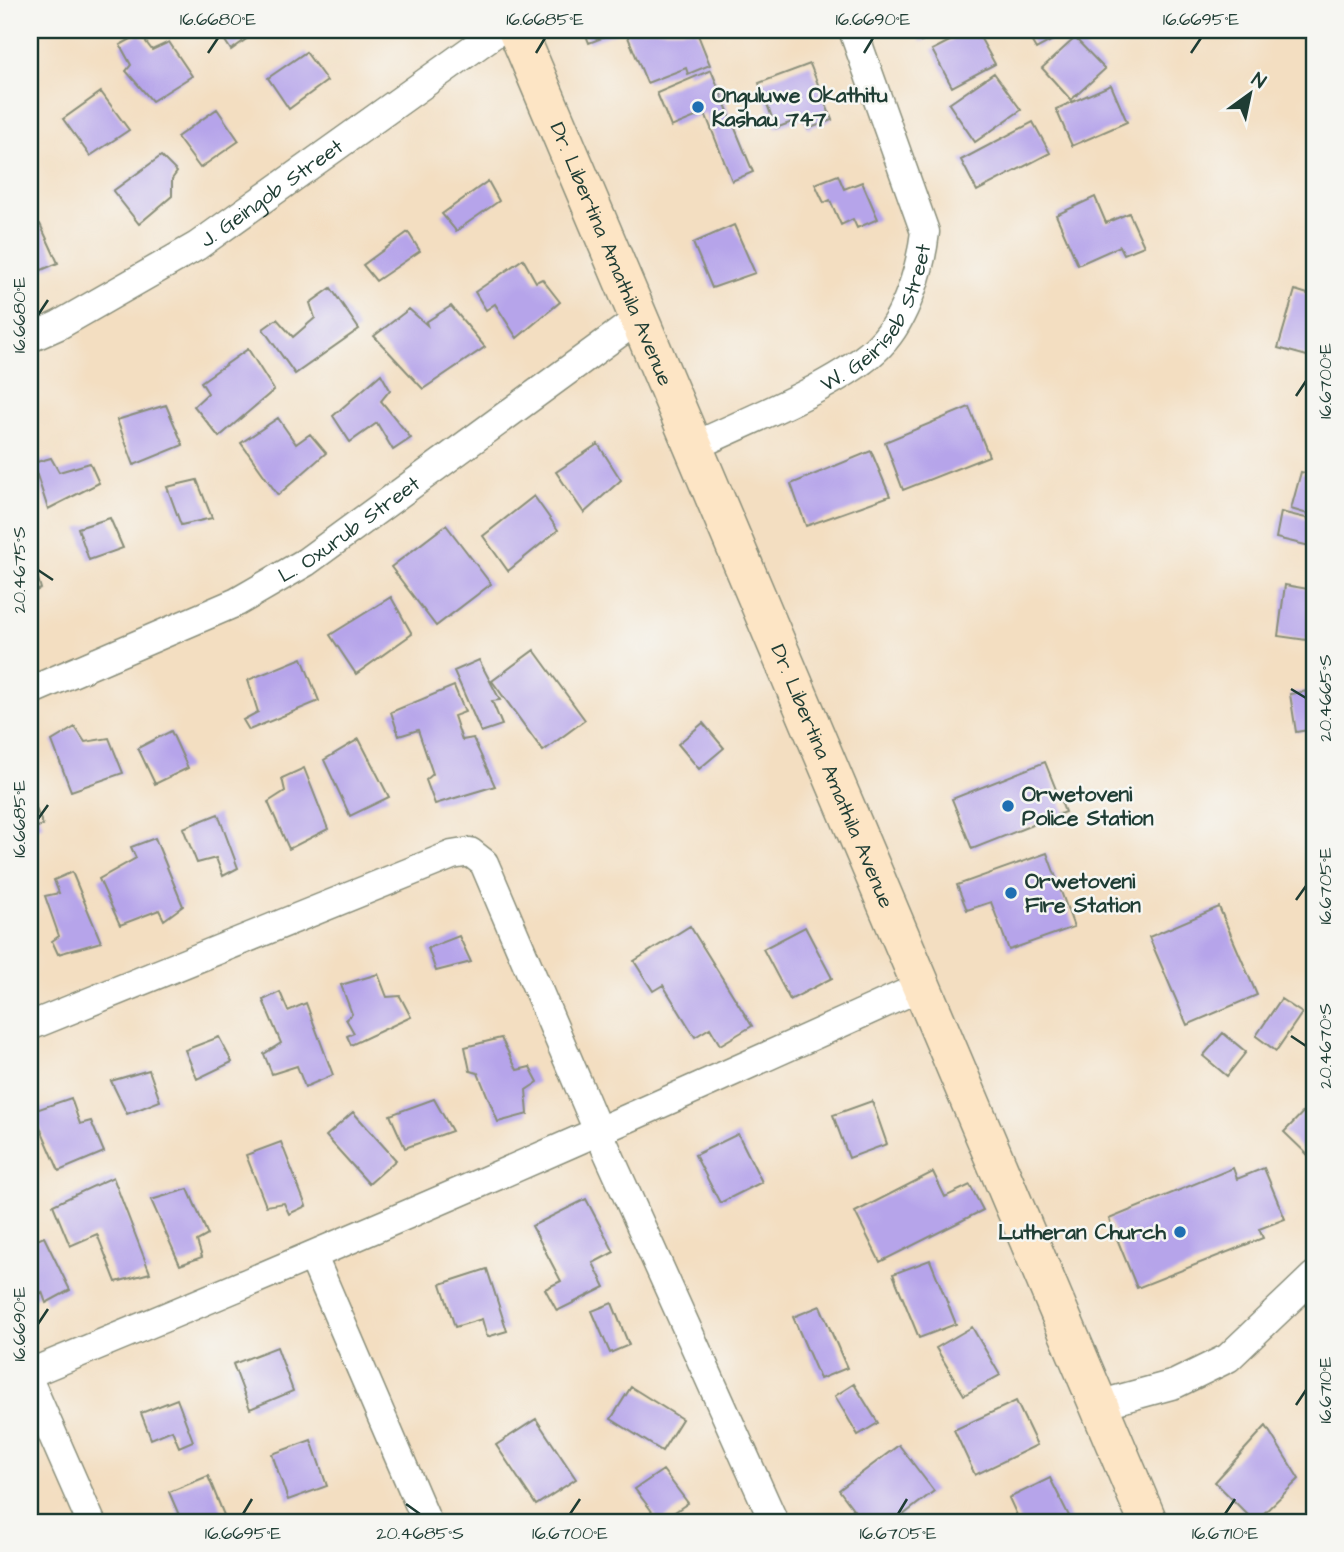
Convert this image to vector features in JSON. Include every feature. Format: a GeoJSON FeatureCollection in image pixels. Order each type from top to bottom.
{"type":"FeatureCollection","features":[{"type":"Feature","properties":{"kind":"street","name":"J. Geingob Street"},"geometry":{"type":"LineString","coordinates":[[30,338],[59,325],[197,246],[499,30]]}},
{"type":"Feature","properties":{"kind":"street","name":"Dr. Libertina Amathila Avenue"},"geometry":{"type":"LineString","coordinates":[[517,30],[1148,1522]]}},
{"type":"Feature","properties":{"kind":"street","name":"W. Geiriseb Street"},"geometry":{"type":"LineString","coordinates":[[693,447],[841,374],[881,344],[913,286],[922,260],[925,232],[853,30]]}},
{"type":"Feature","properties":{"kind":"street","name":"L. Oxurub Street"},"geometry":{"type":"LineString","coordinates":[[30,691],[237,602],[306,562],[638,319]]}},
{"type":"Feature","properties":{"kind":"street"},"geometry":{"type":"LineString","coordinates":[[30,1026],[452,855],[470,852],[484,863],[599,1133],[774,1522]]}},
{"type":"Feature","properties":{"kind":"street"},"geometry":{"type":"LineString","coordinates":[[30,1373],[313,1257],[599,1133],[920,987]]}},
{"type":"Feature","properties":{"kind":"street"},"geometry":{"type":"LineString","coordinates":[[313,1257],[427,1522]]}},
{"type":"Feature","properties":{"kind":"street"},"geometry":{"type":"LineString","coordinates":[[1098,1405],[1175,1384],[1228,1358],[1314,1276]]}},
{"type":"Feature","properties":{"kind":"street"},"geometry":{"type":"LineString","coordinates":[[30,1383],[91,1522]]}},
{"type":"Feature","properties":{"kind":"building"},"geometry":{"type":"Polygon","coordinates":[[[218,30],[259,30],[231,50],[218,30]]]}},
{"type":"Feature","properties":{"kind":"building"},"geometry":{"type":"Polygon","coordinates":[[[584,30],[623,30],[589,43],[584,30]]]}},
{"type":"Feature","properties":{"kind":"building"},"geometry":{"type":"Polygon","coordinates":[[[625,30],[696,30],[710,65],[688,74],[686,68],[647,83],[625,30]]]}},
{"type":"Feature","properties":{"kind":"building"},"geometry":{"type":"Polygon","coordinates":[[[915,30],[948,30],[921,42],[915,30]]]}},
{"type":"Feature","properties":{"kind":"building"},"geometry":{"type":"Polygon","coordinates":[[[976,30],[995,64],[952,87],[932,50],[976,30]]]}},
{"type":"Feature","properties":{"kind":"building"},"geometry":{"type":"Polygon","coordinates":[[[1025,30],[1071,30],[1036,49],[1025,30]]]}},
{"type":"Feature","properties":{"kind":"building"},"geometry":{"type":"Polygon","coordinates":[[[140,34],[152,50],[169,42],[192,76],[152,101],[126,71],[131,65],[120,45],[140,34]]]}},
{"type":"Feature","properties":{"kind":"building"},"geometry":{"type":"Polygon","coordinates":[[[1075,38],[1105,69],[1071,100],[1042,68],[1075,38]]]}},
{"type":"Feature","properties":{"kind":"building"},"geometry":{"type":"Polygon","coordinates":[[[306,52],[327,81],[289,109],[268,78],[306,52]]]}},
{"type":"Feature","properties":{"kind":"building"},"geometry":{"type":"Polygon","coordinates":[[[810,64],[832,120],[808,129],[803,118],[776,128],[759,83],[810,64]]]}},
{"type":"Feature","properties":{"kind":"building"},"geometry":{"type":"Polygon","coordinates":[[[711,70],[753,172],[732,181],[705,113],[671,127],[657,93],[711,70]]]}},
{"type":"Feature","properties":{"kind":"building"},"geometry":{"type":"Polygon","coordinates":[[[994,73],[1021,110],[975,142],[949,104],[994,73]]]}},
{"type":"Feature","properties":{"kind":"building"},"geometry":{"type":"Polygon","coordinates":[[[1111,85],[1127,122],[1072,146],[1056,109],[1111,85]]]}},
{"type":"Feature","properties":{"kind":"building"},"geometry":{"type":"Polygon","coordinates":[[[101,92],[129,130],[90,156],[63,119],[101,92]]]}},
{"type":"Feature","properties":{"kind":"building"},"geometry":{"type":"Polygon","coordinates":[[[217,109],[239,141],[200,168],[177,137],[217,109]]]}},
{"type":"Feature","properties":{"kind":"building"},"geometry":{"type":"Polygon","coordinates":[[[1033,122],[1050,153],[977,191],[961,160],[1033,122]]]}},
{"type":"Feature","properties":{"kind":"building"},"geometry":{"type":"Polygon","coordinates":[[[161,156],[177,172],[172,179],[172,196],[139,224],[113,191],[161,156]]]}},
{"type":"Feature","properties":{"kind":"building"},"geometry":{"type":"Polygon","coordinates":[[[838,175],[844,189],[862,182],[878,219],[857,228],[853,219],[841,225],[830,200],[824,203],[815,184],[838,175]]]}},
{"type":"Feature","properties":{"kind":"building"},"geometry":{"type":"Polygon","coordinates":[[[488,181],[499,201],[456,231],[442,214],[488,181]]]}},
{"type":"Feature","properties":{"kind":"building"},"geometry":{"type":"Polygon","coordinates":[[[1095,197],[1106,223],[1129,213],[1144,246],[1124,254],[1120,246],[1078,265],[1056,215],[1095,197]]]}},
{"type":"Feature","properties":{"kind":"building"},"geometry":{"type":"Polygon","coordinates":[[[40,224],[58,263],[30,275],[30,228],[40,224]]]}},
{"type":"Feature","properties":{"kind":"building"},"geometry":{"type":"Polygon","coordinates":[[[734,225],[755,273],[712,288],[693,243],[734,225]]]}},
{"type":"Feature","properties":{"kind":"building"},"geometry":{"type":"Polygon","coordinates":[[[408,232],[420,251],[376,281],[363,265],[408,232]]]}},
{"type":"Feature","properties":{"kind":"building"},"geometry":{"type":"Polygon","coordinates":[[[523,259],[536,282],[542,279],[560,302],[517,338],[495,304],[486,310],[475,292],[523,259]]]}},
{"type":"Feature","properties":{"kind":"building"},"geometry":{"type":"Polygon","coordinates":[[[331,288],[359,329],[295,374],[263,329],[277,319],[293,337],[315,318],[310,303],[331,288]]]}},
{"type":"Feature","properties":{"kind":"building"},"geometry":{"type":"Polygon","coordinates":[[[1295,290],[1314,296],[1314,358],[1278,348],[1295,290]]]}},
{"type":"Feature","properties":{"kind":"building"},"geometry":{"type":"Polygon","coordinates":[[[451,306],[485,347],[423,389],[374,336],[409,309],[427,325],[426,322],[451,306]]]}},
{"type":"Feature","properties":{"kind":"building"},"geometry":{"type":"Polygon","coordinates":[[[248,349],[274,390],[219,437],[194,406],[208,393],[201,382],[248,349]]]}},
{"type":"Feature","properties":{"kind":"building"},"geometry":{"type":"Polygon","coordinates":[[[381,374],[390,390],[381,401],[411,438],[393,450],[377,423],[350,442],[333,416],[381,374]]]}},
{"type":"Feature","properties":{"kind":"building"},"geometry":{"type":"Polygon","coordinates":[[[1314,389],[1314,411],[1310,410],[1314,389]]]}},
{"type":"Feature","properties":{"kind":"building"},"geometry":{"type":"Polygon","coordinates":[[[166,405],[183,445],[134,465],[117,420],[166,405]]]}},
{"type":"Feature","properties":{"kind":"building"},"geometry":{"type":"Polygon","coordinates":[[[969,407],[989,456],[903,490],[885,442],[969,407]]]}},
{"type":"Feature","properties":{"kind":"building"},"geometry":{"type":"Polygon","coordinates":[[[278,418],[296,444],[310,434],[326,453],[278,495],[241,443],[278,418]]]}},
{"type":"Feature","properties":{"kind":"building"},"geometry":{"type":"Polygon","coordinates":[[[598,444],[621,480],[584,513],[556,472],[598,444]]]}},
{"type":"Feature","properties":{"kind":"building"},"geometry":{"type":"Polygon","coordinates":[[[871,451],[890,496],[806,526],[791,484],[871,451]]]}},
{"type":"Feature","properties":{"kind":"building"},"geometry":{"type":"Polygon","coordinates":[[[51,458],[59,472],[90,463],[99,483],[48,509],[33,463],[51,458]]]}},
{"type":"Feature","properties":{"kind":"building"},"geometry":{"type":"Polygon","coordinates":[[[1301,472],[1314,475],[1314,516],[1291,509],[1301,472]]]}},
{"type":"Feature","properties":{"kind":"building"},"geometry":{"type":"Polygon","coordinates":[[[197,480],[212,518],[181,525],[167,487],[197,480]]]}},
{"type":"Feature","properties":{"kind":"building"},"geometry":{"type":"Polygon","coordinates":[[[534,496],[558,530],[508,571],[483,536],[534,496]]]}},
{"type":"Feature","properties":{"kind":"building"},"geometry":{"type":"Polygon","coordinates":[[[1281,512],[1314,520],[1314,547],[1276,538],[1281,512]]]}},
{"type":"Feature","properties":{"kind":"building"},"geometry":{"type":"Polygon","coordinates":[[[110,518],[123,548],[89,560],[78,528],[110,518]]]}},
{"type":"Feature","properties":{"kind":"building"},"geometry":{"type":"Polygon","coordinates":[[[446,525],[491,584],[436,626],[391,567],[446,525]]]}},
{"type":"Feature","properties":{"kind":"building"},"geometry":{"type":"Polygon","coordinates":[[[30,552],[41,589],[30,593],[30,552]]]}},
{"type":"Feature","properties":{"kind":"building"},"geometry":{"type":"Polygon","coordinates":[[[1285,585],[1314,590],[1314,641],[1278,636],[1285,585]]]}},
{"type":"Feature","properties":{"kind":"building"},"geometry":{"type":"Polygon","coordinates":[[[391,597],[412,634],[356,674],[330,635],[391,597]]]}},
{"type":"Feature","properties":{"kind":"building"},"geometry":{"type":"Polygon","coordinates":[[[534,650],[585,720],[543,751],[492,681],[534,650]]]}},
{"type":"Feature","properties":{"kind":"building"},"geometry":{"type":"Polygon","coordinates":[[[302,658],[319,701],[249,730],[243,720],[258,712],[248,680],[302,658]]]}},
{"type":"Feature","properties":{"kind":"building"},"geometry":{"type":"Polygon","coordinates":[[[479,660],[500,700],[492,701],[502,725],[481,732],[454,671],[479,660]]]}},
{"type":"Feature","properties":{"kind":"building"},"geometry":{"type":"Polygon","coordinates":[[[454,686],[465,712],[454,716],[462,740],[473,738],[495,786],[435,804],[426,780],[433,774],[418,730],[399,736],[391,712],[454,686]]]}},
{"type":"Feature","properties":{"kind":"building"},"geometry":{"type":"Polygon","coordinates":[[[1314,690],[1314,729],[1296,732],[1290,694],[1314,690]]]}},
{"type":"Feature","properties":{"kind":"building"},"geometry":{"type":"Polygon","coordinates":[[[703,723],[724,748],[699,769],[678,744],[703,723]]]}},
{"type":"Feature","properties":{"kind":"building"},"geometry":{"type":"Polygon","coordinates":[[[75,727],[85,742],[109,738],[123,773],[71,791],[52,741],[75,727]]]}},
{"type":"Feature","properties":{"kind":"building"},"geometry":{"type":"Polygon","coordinates":[[[171,731],[188,768],[155,784],[138,748],[171,731]]]}},
{"type":"Feature","properties":{"kind":"building"},"geometry":{"type":"Polygon","coordinates":[[[359,739],[389,797],[350,816],[324,760],[359,739]]]}},
{"type":"Feature","properties":{"kind":"building","name":"Orwetoveni Police Station"},"geometry":{"type":"Polygon","coordinates":[[[1045,762],[1065,812],[972,849],[952,799],[1045,762]]]}},
{"type":"Feature","properties":{"kind":"building"},"geometry":{"type":"Polygon","coordinates":[[[304,768],[328,829],[289,849],[268,802],[285,791],[282,778],[304,768]]]}},
{"type":"Feature","properties":{"kind":"building"},"geometry":{"type":"Polygon","coordinates":[[[30,795],[43,825],[30,830],[30,795]]]}},
{"type":"Feature","properties":{"kind":"building"},"geometry":{"type":"Polygon","coordinates":[[[218,814],[238,868],[223,876],[216,858],[197,863],[183,828],[218,814]]]}},
{"type":"Feature","properties":{"kind":"building"},"geometry":{"type":"Polygon","coordinates":[[[155,838],[183,906],[164,920],[159,910],[120,925],[99,879],[136,858],[131,847],[155,838]]]}},
{"type":"Feature","properties":{"kind":"building","name":"Orwetoveni Fire Station"},"geometry":{"type":"Polygon","coordinates":[[[1047,853],[1074,927],[1009,950],[991,902],[967,910],[957,885],[1047,853]]]}},
{"type":"Feature","properties":{"kind":"building"},"geometry":{"type":"Polygon","coordinates":[[[72,872],[101,942],[58,954],[52,941],[59,936],[45,896],[59,893],[54,880],[72,872]]]}},
{"type":"Feature","properties":{"kind":"building"},"geometry":{"type":"Polygon","coordinates":[[[1219,907],[1257,995],[1187,1025],[1149,937],[1219,907]]]}},
{"type":"Feature","properties":{"kind":"building"},"geometry":{"type":"Polygon","coordinates":[[[690,926],[752,1026],[720,1045],[710,1028],[695,1037],[663,985],[653,991],[634,961],[690,926]]]}},
{"type":"Feature","properties":{"kind":"building"},"geometry":{"type":"Polygon","coordinates":[[[805,927],[832,978],[790,1000],[763,949],[805,927]]]}},
{"type":"Feature","properties":{"kind":"building"},"geometry":{"type":"Polygon","coordinates":[[[459,936],[471,962],[436,971],[428,948],[459,936]]]}},
{"type":"Feature","properties":{"kind":"building"},"geometry":{"type":"Polygon","coordinates":[[[378,974],[387,997],[400,996],[411,1017],[351,1045],[347,1036],[354,1033],[346,1019],[352,1014],[341,985],[378,974]]]}},
{"type":"Feature","properties":{"kind":"building"},"geometry":{"type":"Polygon","coordinates":[[[280,992],[288,1011],[306,1003],[333,1075],[305,1087],[297,1066],[272,1074],[264,1054],[281,1043],[263,1000],[280,992]]]}},
{"type":"Feature","properties":{"kind":"building"},"geometry":{"type":"Polygon","coordinates":[[[1281,999],[1302,1013],[1276,1051],[1256,1036],[1281,999]]]}},
{"type":"Feature","properties":{"kind":"building"},"geometry":{"type":"Polygon","coordinates":[[[1223,1033],[1246,1052],[1227,1076],[1203,1056],[1223,1033]]]}},
{"type":"Feature","properties":{"kind":"building"},"geometry":{"type":"Polygon","coordinates":[[[219,1037],[232,1062],[197,1079],[185,1050],[219,1037]]]}},
{"type":"Feature","properties":{"kind":"building"},"geometry":{"type":"Polygon","coordinates":[[[501,1038],[517,1070],[530,1067],[538,1082],[526,1090],[528,1114],[498,1122],[478,1073],[470,1071],[465,1047],[501,1038]]]}},
{"type":"Feature","properties":{"kind":"building"},"geometry":{"type":"Polygon","coordinates":[[[149,1070],[160,1101],[127,1114],[111,1081],[149,1070]]]}},
{"type":"Feature","properties":{"kind":"building"},"geometry":{"type":"Polygon","coordinates":[[[71,1098],[80,1124],[91,1121],[104,1152],[59,1171],[33,1111],[71,1098]]]}},
{"type":"Feature","properties":{"kind":"building"},"geometry":{"type":"Polygon","coordinates":[[[434,1099],[452,1131],[405,1148],[390,1115],[434,1099]]]}},
{"type":"Feature","properties":{"kind":"building"},"geometry":{"type":"Polygon","coordinates":[[[872,1101],[887,1144],[849,1158],[833,1115],[872,1101]]]}},
{"type":"Feature","properties":{"kind":"building"},"geometry":{"type":"Polygon","coordinates":[[[1312,1103],[1314,1105],[1314,1161],[1284,1132],[1312,1103]]]}},
{"type":"Feature","properties":{"kind":"building"},"geometry":{"type":"Polygon","coordinates":[[[353,1112],[396,1160],[369,1184],[326,1136],[353,1112]]]}},
{"type":"Feature","properties":{"kind":"building"},"geometry":{"type":"Polygon","coordinates":[[[738,1134],[762,1182],[720,1203],[695,1155],[738,1134]]]}},
{"type":"Feature","properties":{"kind":"building"},"geometry":{"type":"Polygon","coordinates":[[[281,1142],[306,1206],[289,1214],[284,1203],[266,1206],[246,1155],[281,1142]]]}},
{"type":"Feature","properties":{"kind":"building"},"geometry":{"type":"Polygon","coordinates":[[[1233,1168],[1237,1179],[1264,1168],[1285,1219],[1259,1229],[1263,1238],[1137,1288],[1109,1219],[1233,1168]]]}},
{"type":"Feature","properties":{"kind":"building"},"geometry":{"type":"Polygon","coordinates":[[[933,1172],[945,1197],[970,1185],[983,1210],[880,1262],[855,1212],[933,1172]]]}},
{"type":"Feature","properties":{"kind":"building"},"geometry":{"type":"Polygon","coordinates":[[[113,1177],[150,1273],[116,1282],[97,1234],[70,1246],[53,1205],[113,1177]]]}},
{"type":"Feature","properties":{"kind":"building"},"geometry":{"type":"Polygon","coordinates":[[[188,1189],[208,1235],[197,1241],[202,1257],[180,1265],[151,1200],[188,1189]]]}},
{"type":"Feature","properties":{"kind":"building"},"geometry":{"type":"Polygon","coordinates":[[[586,1199],[614,1252],[593,1263],[605,1287],[557,1311],[545,1289],[561,1281],[532,1226],[586,1199]]]}},
{"type":"Feature","properties":{"kind":"building"},"geometry":{"type":"Polygon","coordinates":[[[44,1237],[70,1290],[46,1303],[42,1292],[32,1300],[30,1296],[30,1243],[44,1237]]]}},
{"type":"Feature","properties":{"kind":"building"},"geometry":{"type":"Polygon","coordinates":[[[930,1260],[956,1324],[919,1338],[893,1274],[930,1260]]]}},
{"type":"Feature","properties":{"kind":"building"},"geometry":{"type":"Polygon","coordinates":[[[487,1269],[507,1331],[487,1337],[482,1319],[455,1327],[441,1284],[487,1269]]]}},
{"type":"Feature","properties":{"kind":"building"},"geometry":{"type":"Polygon","coordinates":[[[612,1303],[629,1345],[610,1353],[592,1311],[612,1303]]]}},
{"type":"Feature","properties":{"kind":"building"},"geometry":{"type":"Polygon","coordinates":[[[820,1306],[847,1368],[820,1379],[793,1317],[820,1306]]]}},
{"type":"Feature","properties":{"kind":"building"},"geometry":{"type":"Polygon","coordinates":[[[972,1327],[1000,1375],[964,1395],[936,1348],[972,1327]]]}},
{"type":"Feature","properties":{"kind":"building"},"geometry":{"type":"Polygon","coordinates":[[[277,1347],[293,1391],[250,1409],[233,1364],[277,1347]]]}},
{"type":"Feature","properties":{"kind":"building"},"geometry":{"type":"Polygon","coordinates":[[[854,1384],[878,1423],[858,1435],[835,1396],[854,1384]]]}},
{"type":"Feature","properties":{"kind":"building"},"geometry":{"type":"Polygon","coordinates":[[[631,1387],[682,1419],[662,1451],[611,1419],[631,1387]]]}},
{"type":"Feature","properties":{"kind":"building"},"geometry":{"type":"Polygon","coordinates":[[[177,1399],[193,1441],[179,1447],[172,1430],[151,1439],[141,1413],[177,1399]]]}},
{"type":"Feature","properties":{"kind":"building"},"geometry":{"type":"Polygon","coordinates":[[[1016,1401],[1037,1445],[975,1475],[954,1430],[1016,1401]]]}},
{"type":"Feature","properties":{"kind":"building"},"geometry":{"type":"Polygon","coordinates":[[[536,1419],[576,1479],[536,1505],[496,1445],[536,1419]]]}},
{"type":"Feature","properties":{"kind":"building"},"geometry":{"type":"Polygon","coordinates":[[[1266,1426],[1299,1479],[1255,1522],[1215,1482],[1266,1426]]]}},
{"type":"Feature","properties":{"kind":"building"},"geometry":{"type":"Polygon","coordinates":[[[311,1440],[327,1486],[288,1500],[272,1454],[311,1440]]]}},
{"type":"Feature","properties":{"kind":"building"},"geometry":{"type":"Polygon","coordinates":[[[899,1445],[934,1491],[894,1522],[863,1522],[839,1490],[899,1445]]]}},
{"type":"Feature","properties":{"kind":"building"},"geometry":{"type":"Polygon","coordinates":[[[663,1470],[688,1503],[660,1522],[635,1489],[663,1470]]]}},
{"type":"Feature","properties":{"kind":"building"},"geometry":{"type":"Polygon","coordinates":[[[208,1476],[226,1520],[182,1522],[169,1492],[208,1476]]]}},
{"type":"Feature","properties":{"kind":"building"},"geometry":{"type":"Polygon","coordinates":[[[1050,1478],[1072,1522],[1020,1522],[1009,1498],[1050,1478]]]}},
{"type":"Feature","properties":{"kind":"building"},"geometry":{"type":"Polygon","coordinates":[[[1311,1516],[1314,1522],[1296,1522],[1311,1516]]]}},
{"type":"Feature","properties":{"kind":"place","name":"Onguluwe Okathitu Kashau 747"},"geometry":{"type":"Point","coordinates":[698,107]}},
{"type":"Feature","properties":{"kind":"place","name":"Orwetoveni Police Station"},"geometry":{"type":"Point","coordinates":[1008,806]}},
{"type":"Feature","properties":{"kind":"place","name":"Orwetoveni Fire Station"},"geometry":{"type":"Point","coordinates":[1011,893]}},
{"type":"Feature","properties":{"kind":"place","name":"Lutheran Church"},"geometry":{"type":"Point","coordinates":[1180,1232]}}]}
